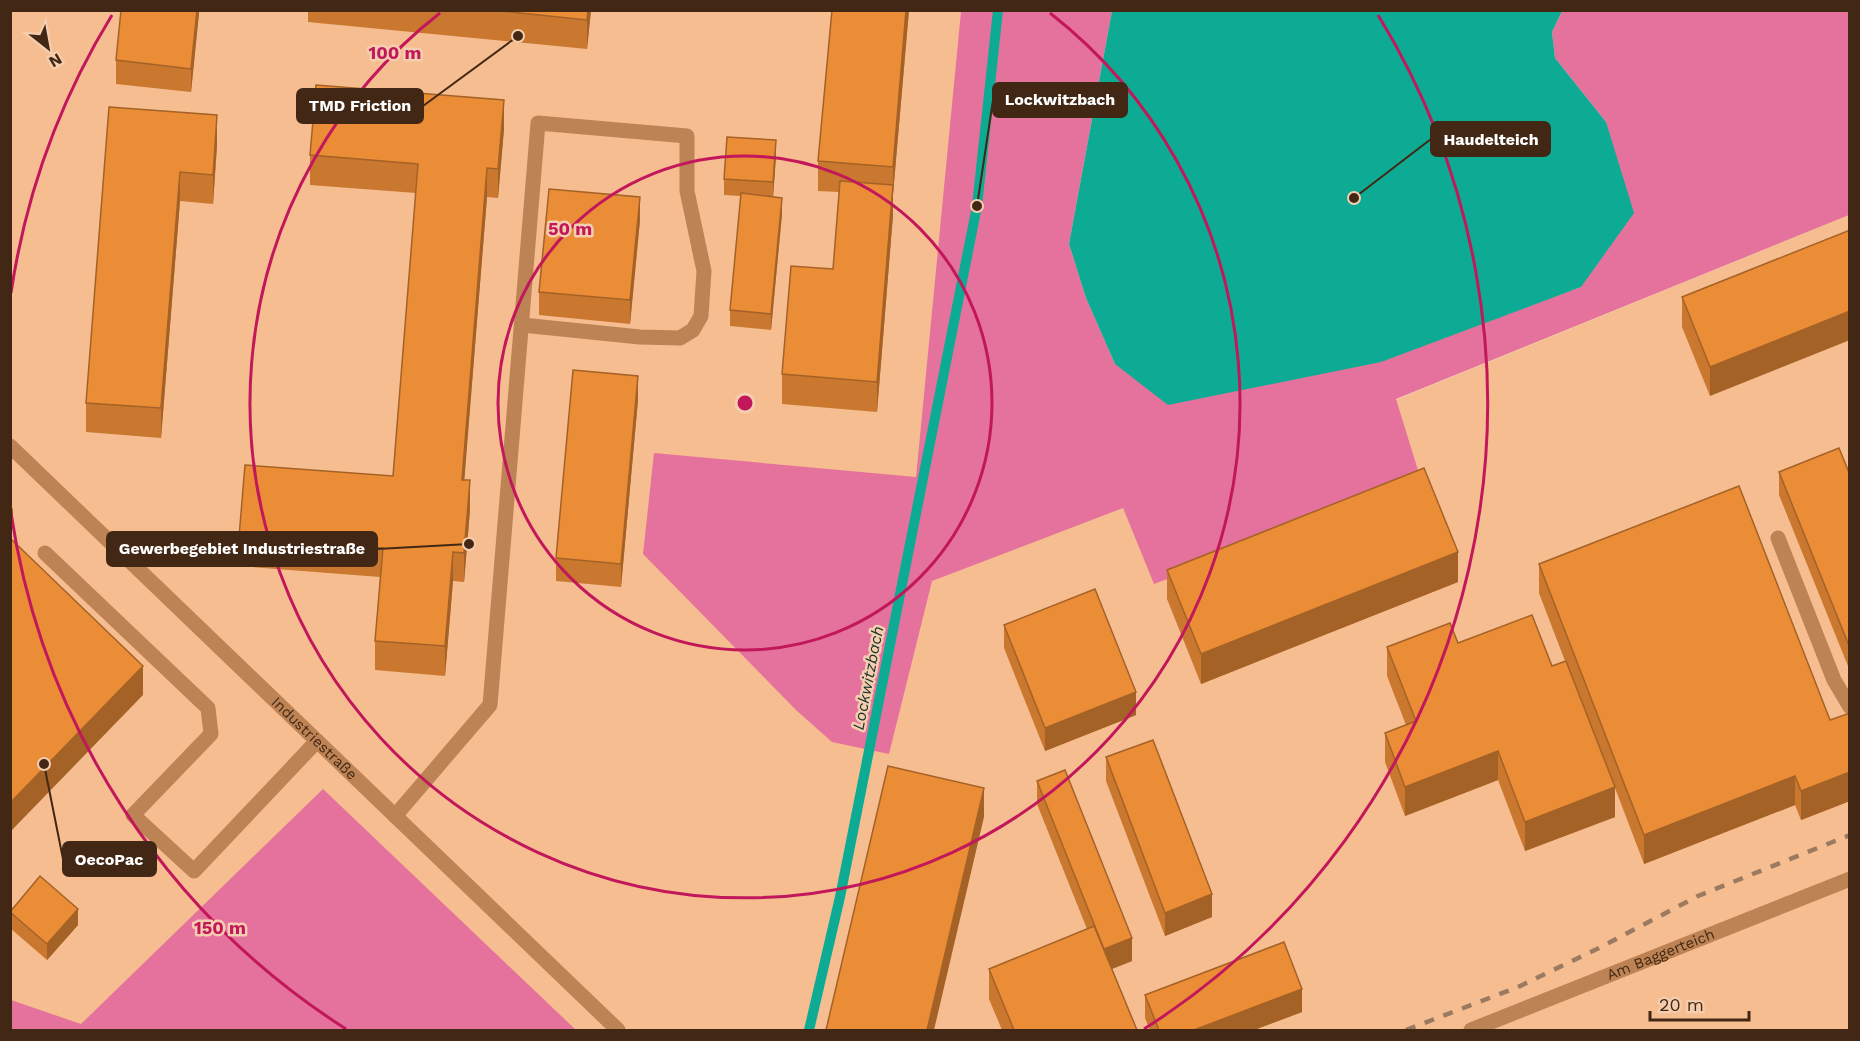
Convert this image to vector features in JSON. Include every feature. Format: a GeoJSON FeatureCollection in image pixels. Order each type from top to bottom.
{"type":"FeatureCollection","features":[{"type":"Feature","properties":{"kind":"street"},"geometry":{"type":"LineString","coordinates":[[395,816],[490,705],[538,123],[687,136],[687,191],[704,271],[701,316],[693,330],[681,338],[640,338],[522,325]]}},
{"type":"Feature","properties":{"kind":"street","name":"Industriestraße"},"geometry":{"type":"LineString","coordinates":[[10,446],[618,1030]]}},
{"type":"Feature","properties":{"kind":"street"},"geometry":{"type":"LineString","coordinates":[[1778,538],[1834,680],[1850,707]]}},
{"type":"Feature","properties":{"kind":"street"},"geometry":{"type":"LineString","coordinates":[[45,553],[208,708],[212,734],[133,815],[194,871],[317,741]]}},
{"type":"Feature","properties":{"kind":"street","name":"Am Baggerteich"},"geometry":{"type":"LineString","coordinates":[[1471,1030],[1850,879]]}},
{"type":"Feature","properties":{"kind":"shaded area"},"geometry":{"type":"Polygon","coordinates":[[[10,11],[961,11],[916,477],[933,580],[1123,508],[1154,583],[1422,482],[1396,400],[1849,215],[1849,1030],[11,1030],[10,11]]]}},
{"type":"Feature","properties":{"kind":"shaded area"},"geometry":{"type":"Polygon","coordinates":[[[961,11],[1112,11],[1069,244],[1086,298],[1115,364],[1482,323],[1581,287],[1606,122],[1555,58],[1552,32],[1562,11],[1849,11],[1849,215],[1396,399],[1422,483],[1154,584],[1123,508],[932,581],[889,754],[832,742],[796,710],[643,554],[654,453],[916,477],[961,11]]]}},
{"type":"Feature","properties":{"kind":"shaded area"},"geometry":{"type":"Polygon","coordinates":[[[323,789],[576,1030],[11,1030],[11,1000],[81,1024],[323,789]]]}},
{"type":"Feature","properties":{"kind":"water"},"geometry":{"type":"Polygon","coordinates":[[[1112,11],[1562,11],[1552,32],[1555,58],[1606,122],[1634,213],[1581,287],[1381,362],[1168,405],[1115,364],[1086,298],[1069,244],[1112,11]]]}},
{"type":"Feature","properties":{"kind":"building"},"geometry":{"type":"Polygon","coordinates":[[[121,10],[197,10],[191,69],[116,60],[121,10]]]}},
{"type":"Feature","properties":{"kind":"building"},"geometry":{"type":"Polygon","coordinates":[[[492,10],[588,10],[587,20],[492,10]]]}},
{"type":"Feature","properties":{"kind":"building"},"geometry":{"type":"Polygon","coordinates":[[[832,10],[906,10],[893,167],[818,161],[832,10]]]}},
{"type":"Feature","properties":{"kind":"building"},"geometry":{"type":"Polygon","coordinates":[[[316,85],[504,100],[498,169],[487,168],[462,480],[470,480],[464,553],[453,552],[445,646],[375,641],[383,548],[239,537],[245,465],[393,476],[418,164],[310,155],[316,85]]]}},
{"type":"Feature","properties":{"kind":"building"},"geometry":{"type":"Polygon","coordinates":[[[109,107],[217,115],[213,175],[180,172],[161,408],[86,403],[109,107]]]}},
{"type":"Feature","properties":{"kind":"building"},"geometry":{"type":"Polygon","coordinates":[[[727,137],[776,140],[773,182],[724,179],[727,137]]]}},
{"type":"Feature","properties":{"kind":"building"},"geometry":{"type":"Polygon","coordinates":[[[840,181],[893,185],[877,382],[782,374],[791,266],[833,269],[840,181]]]}},
{"type":"Feature","properties":{"kind":"building"},"geometry":{"type":"Polygon","coordinates":[[[549,189],[640,197],[630,300],[539,292],[549,189]]]}},
{"type":"Feature","properties":{"kind":"building"},"geometry":{"type":"Polygon","coordinates":[[[741,193],[782,198],[771,314],[730,310],[741,193]]]}},
{"type":"Feature","properties":{"kind":"building"},"geometry":{"type":"Polygon","coordinates":[[[1850,230],[1850,311],[1710,367],[1682,297],[1850,230]]]}},
{"type":"Feature","properties":{"kind":"building"},"geometry":{"type":"Polygon","coordinates":[[[573,370],[638,376],[621,564],[556,558],[573,370]]]}},
{"type":"Feature","properties":{"kind":"building"},"geometry":{"type":"Polygon","coordinates":[[[1839,448],[1850,475],[1850,648],[1779,472],[1839,448]]]}},
{"type":"Feature","properties":{"kind":"building"},"geometry":{"type":"Polygon","coordinates":[[[1424,468],[1458,552],[1201,654],[1167,570],[1424,468]]]}},
{"type":"Feature","properties":{"kind":"building"},"geometry":{"type":"Polygon","coordinates":[[[1739,486],[1830,720],[1850,713],[1850,772],[1801,791],[1795,776],[1644,835],[1539,564],[1739,486]]]}},
{"type":"Feature","properties":{"kind":"building"},"geometry":{"type":"Polygon","coordinates":[[[10,538],[143,666],[10,803],[10,538]]]}},
{"type":"Feature","properties":{"kind":"building"},"geometry":{"type":"Polygon","coordinates":[[[1095,589],[1136,692],[1045,728],[1004,625],[1095,589]]]}},
{"type":"Feature","properties":{"kind":"building"},"geometry":{"type":"Polygon","coordinates":[[[1532,615],[1552,666],[1566,661],[1615,787],[1525,822],[1498,751],[1405,787],[1385,733],[1416,721],[1387,647],[1450,623],[1458,643],[1532,615]]]}},
{"type":"Feature","properties":{"kind":"building"},"geometry":{"type":"Polygon","coordinates":[[[1153,740],[1212,894],[1165,913],[1106,757],[1153,740]]]}},
{"type":"Feature","properties":{"kind":"building"},"geometry":{"type":"Polygon","coordinates":[[[888,766],[984,788],[927,1030],[826,1030],[888,766]]]}},
{"type":"Feature","properties":{"kind":"building"},"geometry":{"type":"Polygon","coordinates":[[[1065,770],[1132,938],[1104,949],[1037,781],[1065,770]]]}},
{"type":"Feature","properties":{"kind":"building"},"geometry":{"type":"Polygon","coordinates":[[[40,876],[78,909],[47,944],[10,912],[40,876]]]}},
{"type":"Feature","properties":{"kind":"building"},"geometry":{"type":"Polygon","coordinates":[[[1094,926],[1137,1030],[1014,1030],[989,969],[1094,926]]]}},
{"type":"Feature","properties":{"kind":"building"},"geometry":{"type":"Polygon","coordinates":[[[1284,942],[1302,989],[1194,1030],[1159,1030],[1145,995],[1284,942]]]}},
{"type":"Feature","properties":{"kind":"waterway","name":"Lockwitzbach"},"geometry":{"type":"LineString","coordinates":[[809,1030],[840,897],[977,206],[998,10]]}},
{"type":"Feature","properties":{"kind":"railway"},"geometry":{"type":"LineString","coordinates":[[1406,1030],[1518,987],[1698,896],[1850,835]]}},
{"type":"Feature","properties":{"kind":"place","name":"TMD Friction"},"geometry":{"type":"Point","coordinates":[518,36]}},
{"type":"Feature","properties":{"kind":"place","name":"Haudelteich"},"geometry":{"type":"Point","coordinates":[1354,198]}},
{"type":"Feature","properties":{"kind":"place","name":"Lockwitzbach"},"geometry":{"type":"Point","coordinates":[977,206]}},
{"type":"Feature","properties":{"kind":"place","name":"Gewerbegebiet Industriestraße"},"geometry":{"type":"Point","coordinates":[469,544]}},
{"type":"Feature","properties":{"kind":"place","name":"OecoPac"},"geometry":{"type":"Point","coordinates":[44,764]}}]}
